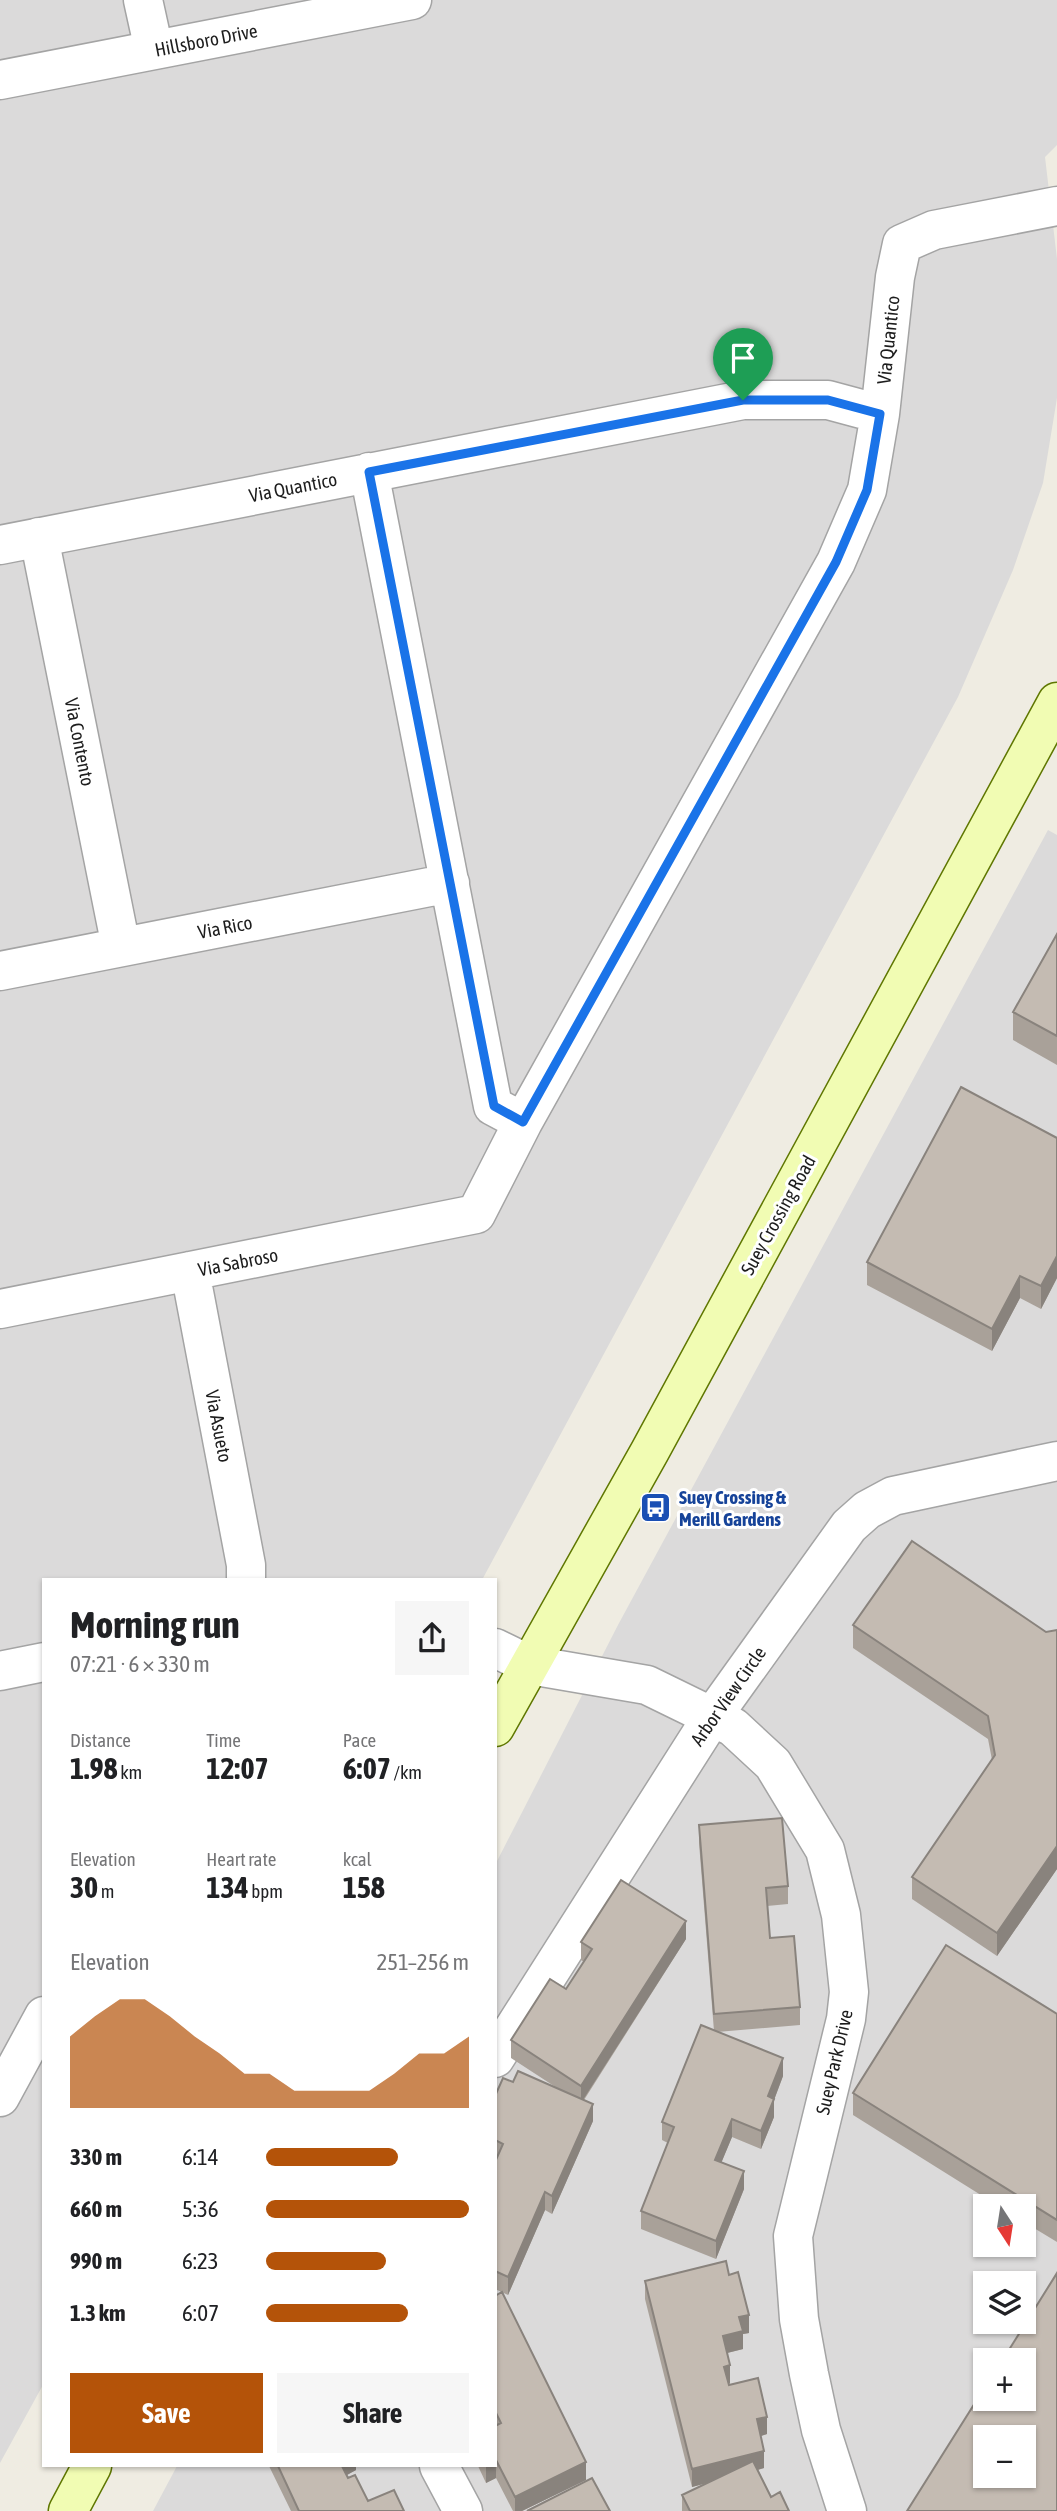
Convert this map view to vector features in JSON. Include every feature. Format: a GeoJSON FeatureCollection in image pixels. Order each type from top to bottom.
{"type":"FeatureCollection","features":[{"type":"Feature","properties":{"kind":"street"},"geometry":{"type":"LineString","coordinates":[[143,0],[154,50]]}},
{"type":"Feature","properties":{"kind":"street","name":"Hillsboro Drive"},"geometry":{"type":"LineString","coordinates":[[0,80],[412,0]]}},
{"type":"Feature","properties":{"kind":"street","name":"Via Quantico"},"geometry":{"type":"LineString","coordinates":[[0,545],[743,400],[828,400],[880,414],[895,277],[902,244],[934,230],[1057,206]]}},
{"type":"Feature","properties":{"kind":"street"},"geometry":{"type":"LineString","coordinates":[[369,472],[494,1106],[523,1122],[836,562],[867,490],[880,414]]}},
{"type":"Feature","properties":{"kind":"street","name":"Via Contento"},"geometry":{"type":"LineString","coordinates":[[39,537],[121,947]]}},
{"type":"Feature","properties":{"kind":"street","name":"Suey Crossing Road"},"geometry":{"type":"LineString","coordinates":[[497,1723],[656,1439],[1057,702]]}},
{"type":"Feature","properties":{"kind":"street","name":"Via Rico"},"geometry":{"type":"LineString","coordinates":[[0,971],[450,883]]}},
{"type":"Feature","properties":{"kind":"street","name":"Via Sabroso"},"geometry":{"type":"LineString","coordinates":[[0,1309],[476,1214],[523,1122]]}},
{"type":"Feature","properties":{"kind":"street","name":"Via Asueto"},"geometry":{"type":"LineString","coordinates":[[190,1271],[246,1565],[246,1578]]}},
{"type":"Feature","properties":{"kind":"street","name":"Arbor View Circle"},"geometry":{"type":"LineString","coordinates":[[497,2055],[712,1717],[849,1526],[867,1510],[893,1496],[1057,1461]]}},
{"type":"Feature","properties":{"kind":"street","name":"Suey Park Drive"},"geometry":{"type":"LineString","coordinates":[[497,1649],[530,1665],[647,1685],[733,1727],[773,1764],[825,1850],[841,1915],[849,1992],[846,2019],[793,2236],[799,2319],[809,2374],[821,2430],[847,2511]]}},
{"type":"Feature","properties":{"kind":"street"},"geometry":{"type":"LineString","coordinates":[[0,1671],[42,1662]]}},
{"type":"Feature","properties":{"kind":"street"},"geometry":{"type":"LineString","coordinates":[[0,2097],[9,2058],[42,2018]]}},
{"type":"Feature","properties":{"kind":"street"},"geometry":{"type":"LineString","coordinates":[[68,2511],[91,2467]]}},
{"type":"Feature","properties":{"kind":"street"},"geometry":{"type":"LineString","coordinates":[[440,2467],[463,2511]]}},
{"type":"Feature","properties":{"kind":"shaded area"},"geometry":{"type":"Polygon","coordinates":[[[0,0],[1057,0],[1057,145],[1045,157],[1057,259],[1057,398],[1043,483],[1013,570],[958,697],[483,1578],[42,1578],[42,2387],[0,2463],[0,0]]]}},
{"type":"Feature","properties":{"kind":"shaded area"},"geometry":{"type":"Polygon","coordinates":[[[1048,830],[1057,835],[1057,2511],[153,2511],[176,2467],[497,2467],[497,1861],[618,1625],[1048,830]]]}},
{"type":"Feature","properties":{"kind":"building"},"geometry":{"type":"Polygon","coordinates":[[[1057,934],[1057,1036],[1013,1012],[1057,934]]]}},
{"type":"Feature","properties":{"kind":"building"},"geometry":{"type":"Polygon","coordinates":[[[961,1087],[1057,1138],[1057,1256],[1041,1286],[1020,1276],[992,1329],[867,1262],[961,1087]]]}},
{"type":"Feature","properties":{"kind":"building"},"geometry":{"type":"Polygon","coordinates":[[[912,1541],[1046,1632],[1057,1630],[1057,1846],[997,1933],[912,1877],[995,1755],[988,1716],[853,1625],[912,1541]]]}},
{"type":"Feature","properties":{"kind":"building"},"geometry":{"type":"Polygon","coordinates":[[[782,1818],[788,1886],[766,1888],[770,1938],[794,1936],[800,2007],[714,2014],[699,1825],[782,1818]]]}},
{"type":"Feature","properties":{"kind":"building"},"geometry":{"type":"Polygon","coordinates":[[[621,1880],[686,1921],[581,2086],[511,2040],[550,1979],[566,1989],[592,1949],[581,1942],[621,1880]]]}},
{"type":"Feature","properties":{"kind":"building"},"geometry":{"type":"Polygon","coordinates":[[[946,1945],[1057,2014],[1057,2220],[1036,2207],[1036,2194],[1015,2194],[853,2093],[946,1945]]]}},
{"type":"Feature","properties":{"kind":"building"},"geometry":{"type":"Polygon","coordinates":[[[701,2025],[783,2058],[768,2096],[774,2099],[761,2131],[732,2119],[715,2160],[744,2171],[716,2241],[641,2211],[674,2127],[662,2122],[701,2025]]]}},
{"type":"Feature","properties":{"kind":"building"},"geometry":{"type":"Polygon","coordinates":[[[518,2071],[593,2104],[552,2196],[545,2192],[508,2277],[497,2272],[497,2158],[503,2144],[497,2141],[497,2092],[503,2078],[513,2082],[518,2071]]]}},
{"type":"Feature","properties":{"kind":"building"},"geometry":{"type":"Polygon","coordinates":[[[726,2261],[729,2275],[738,2272],[749,2315],[739,2317],[743,2331],[723,2336],[730,2365],[724,2367],[729,2385],[758,2378],[767,2417],[757,2419],[764,2451],[692,2469],[645,2281],[726,2261]]]}},
{"type":"Feature","properties":{"kind":"building"},"geometry":{"type":"Polygon","coordinates":[[[1057,2273],[1057,2511],[907,2511],[973,2406],[973,2411],[1036,2411],[1036,2348],[1010,2348],[1019,2334],[1036,2334],[1036,2307],[1057,2273]]]}},
{"type":"Feature","properties":{"kind":"building"},"geometry":{"type":"Polygon","coordinates":[[[502,2292],[586,2462],[515,2497],[497,2462],[497,2425],[501,2423],[497,2415],[497,2295],[502,2292]]]}},
{"type":"Feature","properties":{"kind":"building"},"geometry":{"type":"Polygon","coordinates":[[[753,2461],[771,2497],[780,2492],[789,2511],[690,2511],[682,2495],[753,2461]]]}},
{"type":"Feature","properties":{"kind":"building"},"geometry":{"type":"Polygon","coordinates":[[[278,2467],[342,2467],[348,2478],[355,2475],[368,2501],[394,2490],[404,2511],[299,2511],[278,2467]]]}},
{"type":"Feature","properties":{"kind":"building"},"geometry":{"type":"Polygon","coordinates":[[[592,2478],[610,2511],[527,2511],[592,2478]]]}},
{"type":"Feature","properties":{"kind":"place","name":"Suey Crossing & Merill Gardens"},"geometry":{"type":"Point","coordinates":[656,1508]}},
{"type":"Feature","properties":{"kind":"route"},"geometry":{"type":"LineString","coordinates":[[743,400],[828,400],[880,414],[867,490],[836,562],[523,1122],[494,1106],[369,472],[743,400]]}}]}
